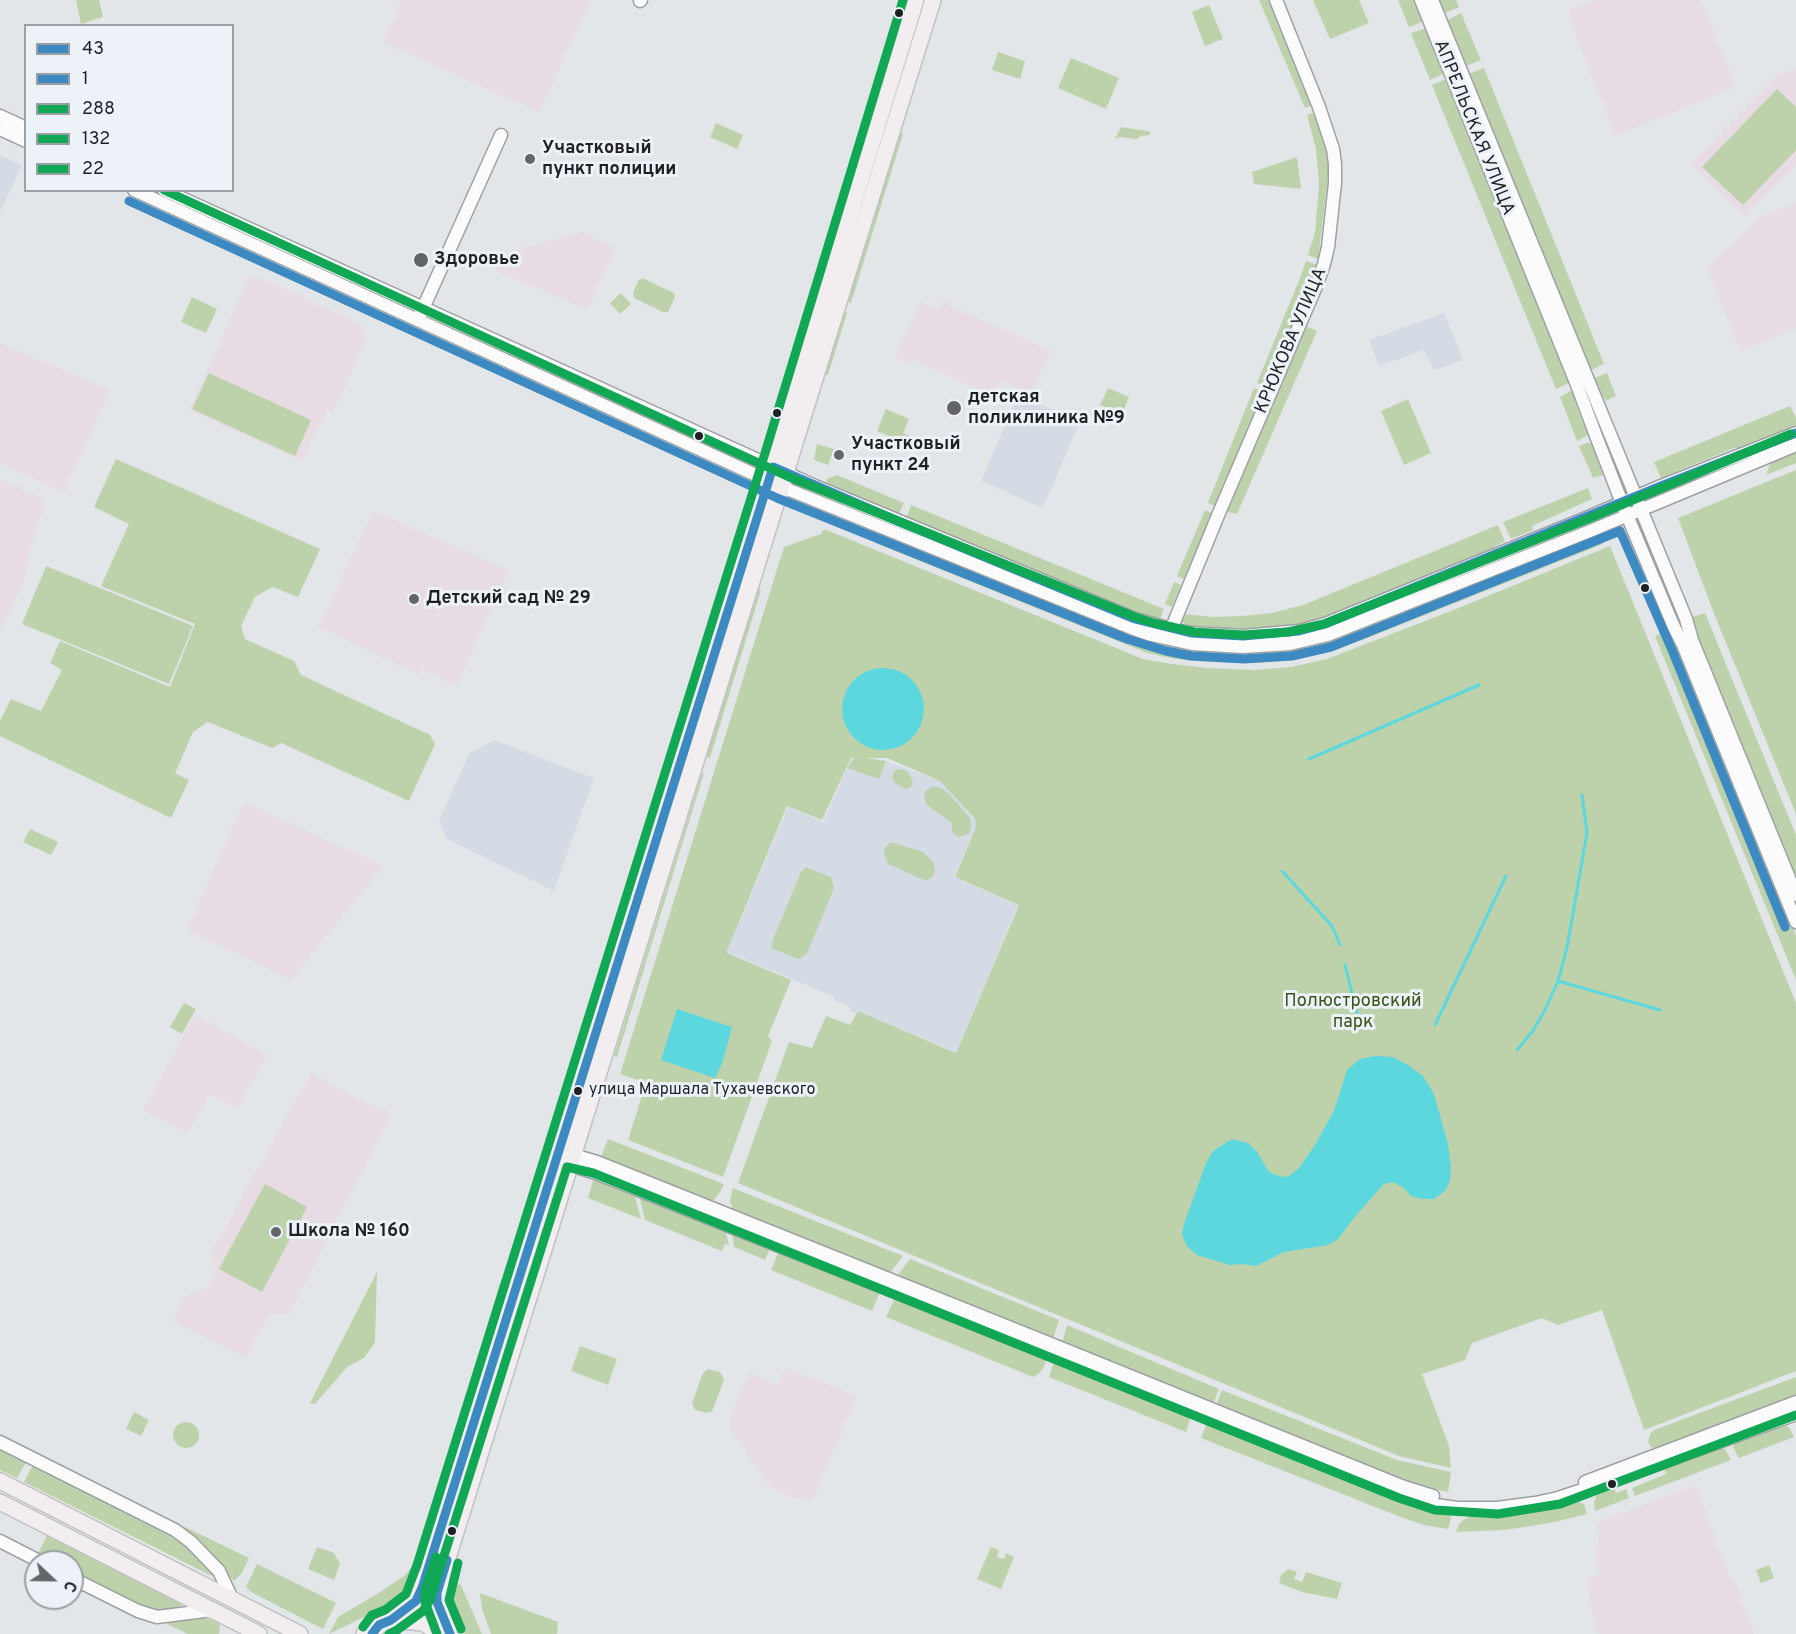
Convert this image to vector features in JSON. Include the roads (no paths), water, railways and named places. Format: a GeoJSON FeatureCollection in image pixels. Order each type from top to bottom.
{"type":"FeatureCollection","features":[{"type":"Feature","properties":{"kind":"main road"},"geometry":{"type":"LineString","coordinates":[[450,1634],[437,1602],[437,1593],[567,1158],[777,477],[916,0]]}},
{"type":"Feature","properties":{"kind":"main road"},"geometry":{"type":"LineString","coordinates":[[777,477],[933,0]]}},
{"type":"Feature","properties":{"kind":"main road"},"geometry":{"type":"LineString","coordinates":[[364,1634],[381,1626],[416,1601],[419,1594],[567,1158]]}},
{"type":"Feature","properties":{"kind":"main road"},"geometry":{"type":"LineString","coordinates":[[0,1481],[300,1634]]}},
{"type":"Feature","properties":{"kind":"main road"},"geometry":{"type":"LineString","coordinates":[[0,1502],[260,1634]]}},
{"type":"Feature","properties":{"kind":"main road"},"geometry":{"type":"LineString","coordinates":[[381,1626],[423,1623],[440,1634]]}},
{"type":"Feature","properties":{"kind":"street","name":"КРЮКОВА УЛИЦА"},"geometry":{"type":"LineString","coordinates":[[1169,634],[1317,284],[1328,247],[1335,183],[1333,150],[1319,107],[1276,0]]}},
{"type":"Feature","properties":{"kind":"street","name":"АПРЕЛЬСКАЯ УЛИЦА"},"geometry":{"type":"LineString","coordinates":[[1421,0],[1578,385],[1622,503],[1683,645],[1796,922]]}},
{"type":"Feature","properties":{"kind":"street","name":"АПРЕЛЬСКАЯ УЛИЦА"},"geometry":{"type":"LineString","coordinates":[[1432,0],[1686,619],[1692,640],[1796,895]]}},
{"type":"Feature","properties":{"kind":"street"},"geometry":{"type":"LineString","coordinates":[[0,116],[24,127]]}},
{"type":"Feature","properties":{"kind":"street"},"geometry":{"type":"LineString","coordinates":[[0,129],[24,140]]}},
{"type":"Feature","properties":{"kind":"street"},"geometry":{"type":"LineString","coordinates":[[420,314],[501,135]]}},
{"type":"Feature","properties":{"kind":"street"},"geometry":{"type":"LineString","coordinates":[[139,192],[420,314],[777,477],[1131,628],[1169,634],[1243,636],[1299,631],[1325,624],[1796,433]]}},
{"type":"Feature","properties":{"kind":"street"},"geometry":{"type":"LineString","coordinates":[[168,192],[420,314]]}},
{"type":"Feature","properties":{"kind":"street"},"geometry":{"type":"LineString","coordinates":[[1169,634],[1208,646],[1243,648],[1290,644],[1328,636],[1796,445]]}},
{"type":"Feature","properties":{"kind":"street"},"geometry":{"type":"LineString","coordinates":[[567,1158],[726,1225],[1401,1496],[1436,1505],[1497,1509],[1558,1498],[1625,1476],[1793,1412]]}},
{"type":"Feature","properties":{"kind":"street"},"geometry":{"type":"LineString","coordinates":[[0,1442],[175,1530],[191,1542],[219,1571],[232,1599]]}},
{"type":"Feature","properties":{"kind":"street"},"geometry":{"type":"LineString","coordinates":[[0,1541],[24,1553]]}},
{"type":"Feature","properties":{"kind":"street"},"geometry":{"type":"LineString","coordinates":[[84,1584],[138,1611],[157,1617],[212,1610]]}},
{"type":"Feature","properties":{"kind":"water"},"geometry":{"type":"Polygon","coordinates":[[[875,668],[891,668],[906,675],[917,686],[924,701],[921,725],[912,738],[891,750],[875,750],[860,743],[849,732],[842,717],[842,701],[849,686],[860,675],[875,668]]]}},
{"type":"Feature","properties":{"kind":"water"},"geometry":{"type":"Polygon","coordinates":[[[677,1009],[732,1027],[723,1061],[715,1078],[661,1060],[677,1009]]]}},
{"type":"Feature","properties":{"kind":"water"},"geometry":{"type":"Polygon","coordinates":[[[1376,1056],[1393,1057],[1408,1065],[1423,1076],[1434,1094],[1448,1144],[1451,1167],[1450,1181],[1445,1191],[1434,1199],[1422,1199],[1411,1196],[1404,1188],[1393,1182],[1384,1184],[1337,1240],[1328,1245],[1284,1252],[1256,1266],[1230,1265],[1197,1255],[1186,1245],[1182,1234],[1184,1224],[1206,1163],[1213,1151],[1232,1139],[1248,1143],[1257,1152],[1269,1172],[1281,1177],[1289,1176],[1299,1168],[1315,1145],[1334,1111],[1347,1070],[1360,1059],[1376,1056]]]}},
{"type":"Feature","properties":{"kind":"waterway"},"geometry":{"type":"LineString","coordinates":[[1309,759],[1479,685]]}},
{"type":"Feature","properties":{"kind":"waterway"},"geometry":{"type":"LineString","coordinates":[[1517,1050],[1532,1032],[1545,1010],[1558,981],[1567,948],[1587,833],[1582,795]]}},
{"type":"Feature","properties":{"kind":"waterway"},"geometry":{"type":"LineString","coordinates":[[1282,871],[1332,926],[1340,945]]}},
{"type":"Feature","properties":{"kind":"waterway"},"geometry":{"type":"LineString","coordinates":[[1435,1025],[1506,876]]}},
{"type":"Feature","properties":{"kind":"waterway"},"geometry":{"type":"LineString","coordinates":[[1345,965],[1357,1013]]}},
{"type":"Feature","properties":{"kind":"waterway"},"geometry":{"type":"LineString","coordinates":[[1558,981],[1660,1010]]}},
{"type":"Feature","properties":{"kind":"place","name":"Участковый пункт полиции"},"geometry":{"type":"Point","coordinates":[530,159]}},
{"type":"Feature","properties":{"kind":"place","name":"Здоровье"},"geometry":{"type":"Point","coordinates":[421,260]}},
{"type":"Feature","properties":{"kind":"place","name":"детская поликлиника №9"},"geometry":{"type":"Point","coordinates":[954,408]}},
{"type":"Feature","properties":{"kind":"place","name":"Участковый пункт 24"},"geometry":{"type":"Point","coordinates":[839,455]}},
{"type":"Feature","properties":{"kind":"place","name":"Детский сад № 29"},"geometry":{"type":"Point","coordinates":[414,599]}},
{"type":"Feature","properties":{"kind":"place","name":"улица Маршала Тухачевского"},"geometry":{"type":"Point","coordinates":[578,1091]}},
{"type":"Feature","properties":{"kind":"place","name":"Школа № 160"},"geometry":{"type":"Point","coordinates":[276,1232]}},
{"type":"Feature","properties":{"kind":"park label","name":"Полюстровский парк"},"geometry":{"type":"Point","coordinates":[1353,1012]}}]}
